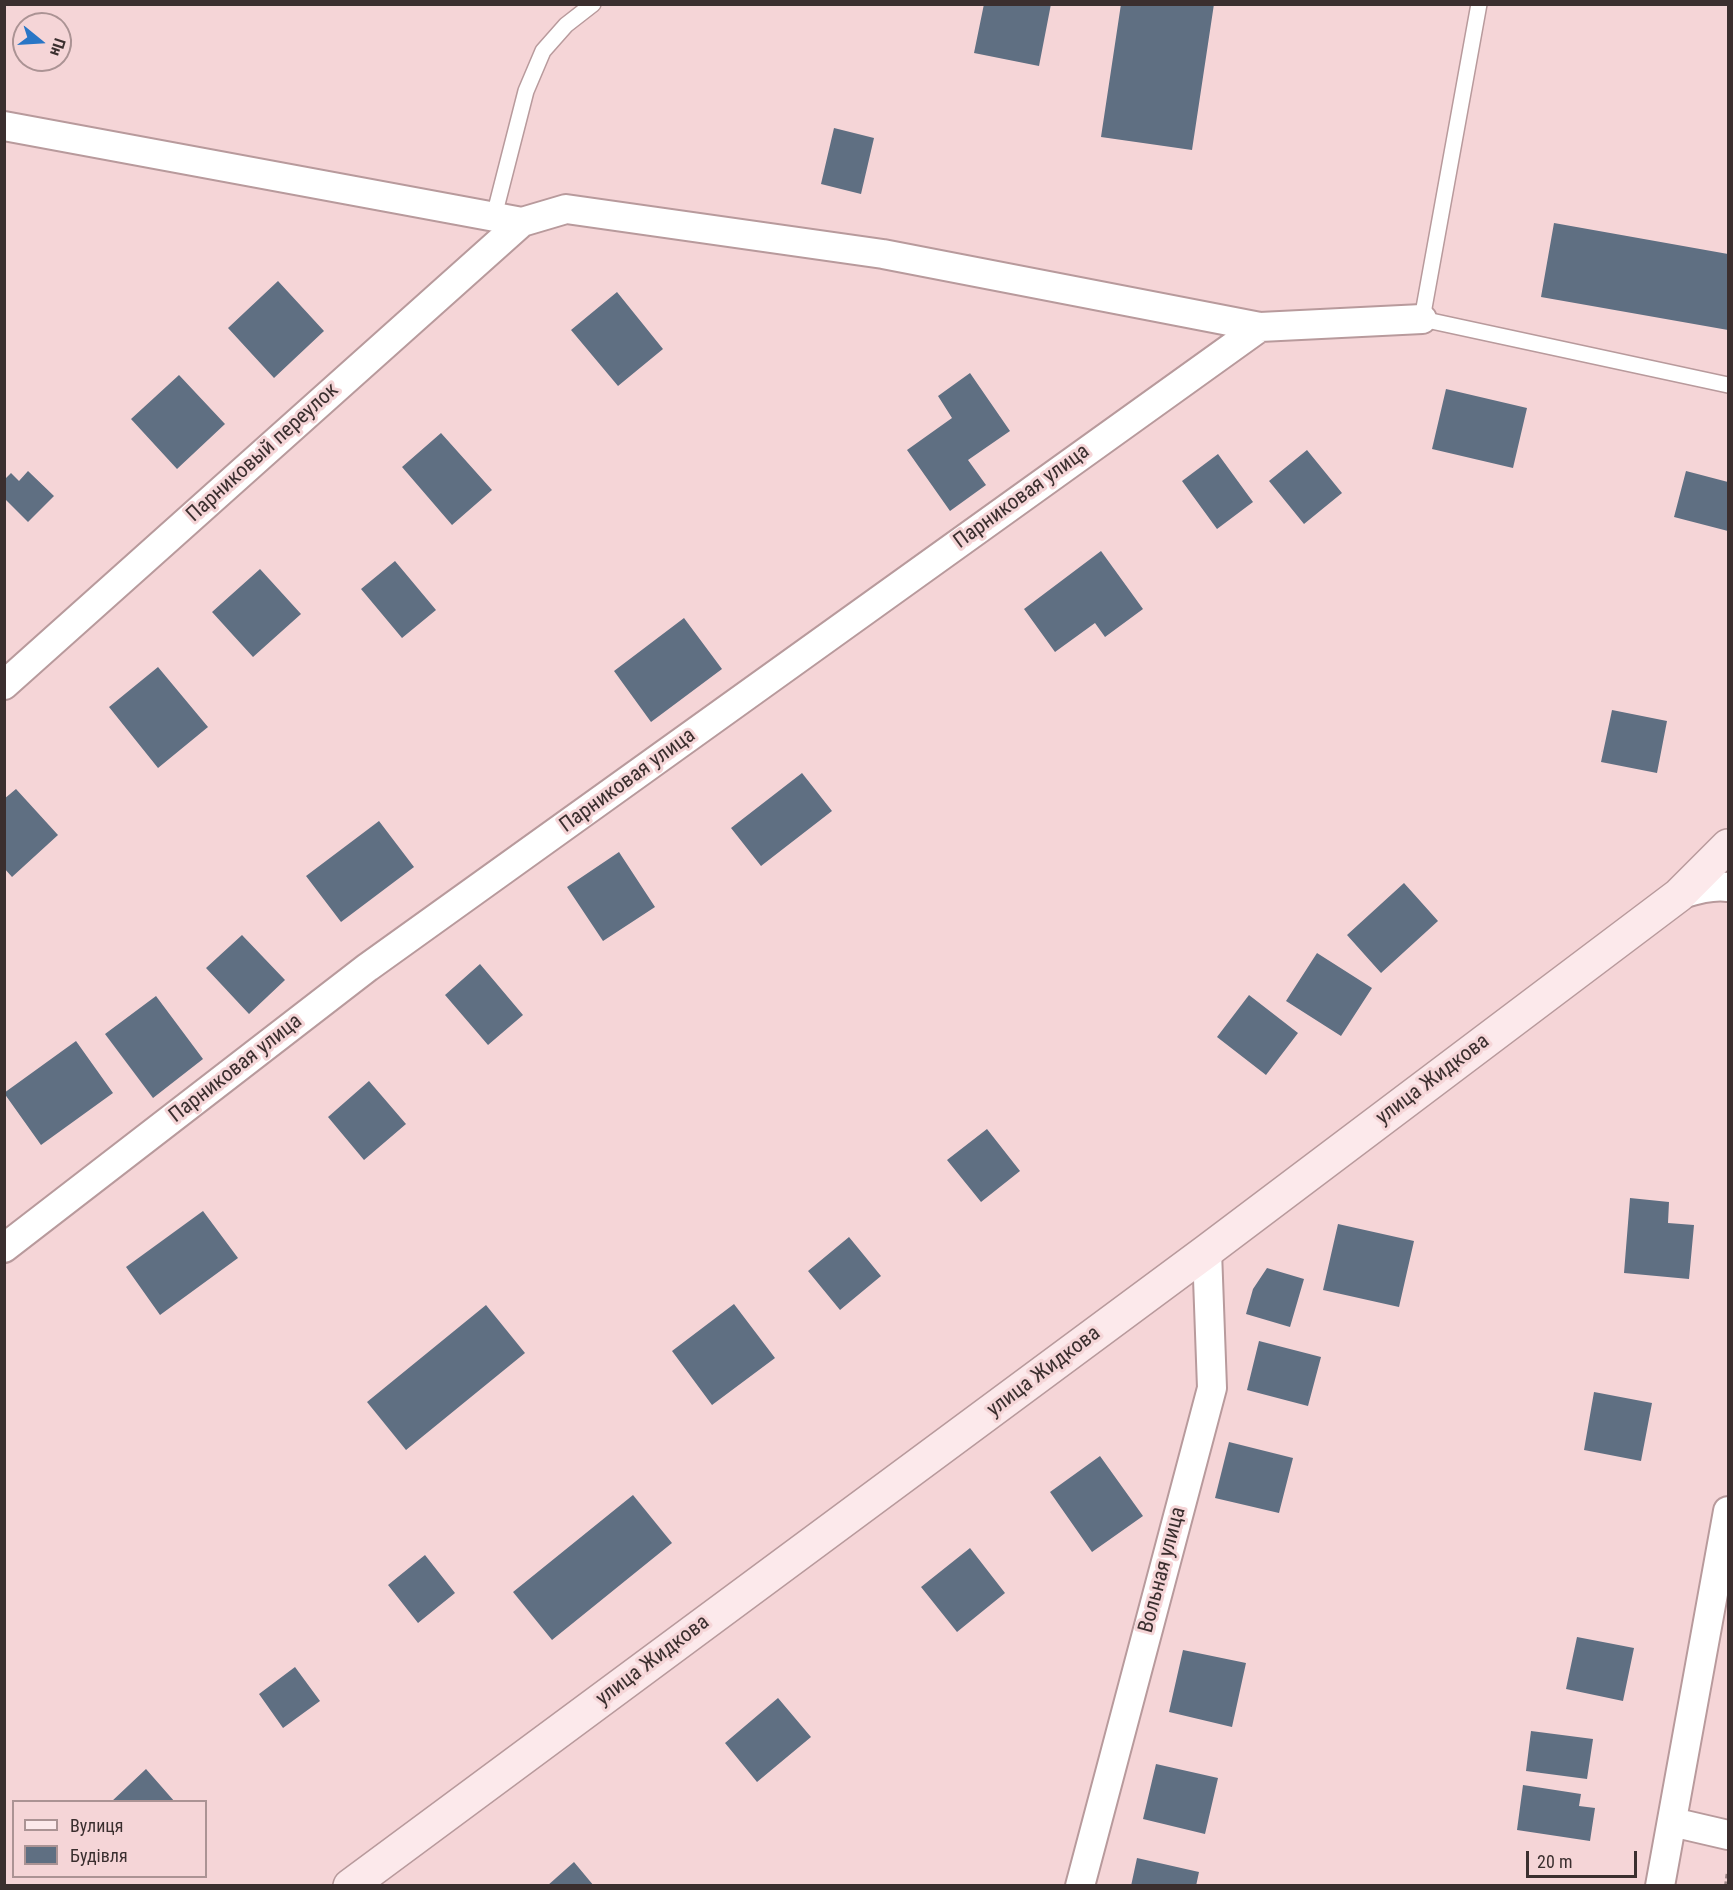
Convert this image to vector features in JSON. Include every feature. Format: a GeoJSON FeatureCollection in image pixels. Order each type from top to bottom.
{"type":"FeatureCollection","features":[{"type":"Feature","properties":{"kind":"main road","name":"улица Жидкова"},"geometry":{"type":"LineString","coordinates":[[350,1886],[1207,1251],[1678,895],[1728,846]]}},
{"type":"Feature","properties":{"kind":"street"},"geometry":{"type":"LineString","coordinates":[[4,126],[522,222],[566,209],[883,254],[1260,327],[1422,319]]}},
{"type":"Feature","properties":{"kind":"street","name":"Парниковый переулок"},"geometry":{"type":"LineString","coordinates":[[4,685],[522,222]]}},
{"type":"Feature","properties":{"kind":"street","name":"Парниковая улица"},"geometry":{"type":"LineString","coordinates":[[4,1248],[368,967],[1260,327]]}},
{"type":"Feature","properties":{"kind":"street"},"geometry":{"type":"LineString","coordinates":[[1678,895],[1718,885],[1728,886]]}},
{"type":"Feature","properties":{"kind":"street","name":"Вольная улица"},"geometry":{"type":"LineString","coordinates":[[1080,1886],[1212,1388],[1207,1251]]}},
{"type":"Feature","properties":{"kind":"street"},"geometry":{"type":"LineString","coordinates":[[1660,1886],[1728,1511]]}},
{"type":"Feature","properties":{"kind":"street"},"geometry":{"type":"LineString","coordinates":[[1672,1822],[1728,1836]]}},
{"type":"Feature","properties":{"kind":"lane"},"geometry":{"type":"LineString","coordinates":[[494,216],[526,91],[543,51],[566,25],[593,4]]}},
{"type":"Feature","properties":{"kind":"lane"},"geometry":{"type":"LineString","coordinates":[[1479,4],[1422,319],[1728,385]]}},
{"type":"Feature","properties":{"kind":"path"},"geometry":{"type":"LineString","coordinates":[[1726,1886],[1728,1871]]}},
{"type":"Feature","properties":{"kind":"building"},"geometry":{"type":"Polygon","coordinates":[[[984,4],[1051,4],[1039,66],[974,53],[984,4]]]}},
{"type":"Feature","properties":{"kind":"building"},"geometry":{"type":"Polygon","coordinates":[[[1121,4],[1214,4],[1192,150],[1101,137],[1121,4]]]}},
{"type":"Feature","properties":{"kind":"building"},"geometry":{"type":"Polygon","coordinates":[[[834,128],[874,138],[861,194],[821,184],[834,128]]]}},
{"type":"Feature","properties":{"kind":"building"},"geometry":{"type":"Polygon","coordinates":[[[1554,223],[1728,254],[1728,330],[1541,297],[1554,223]]]}},
{"type":"Feature","properties":{"kind":"building"},"geometry":{"type":"Polygon","coordinates":[[[278,281],[324,331],[274,378],[228,328],[278,281]]]}},
{"type":"Feature","properties":{"kind":"building"},"geometry":{"type":"Polygon","coordinates":[[[617,292],[663,349],[618,386],[571,330],[617,292]]]}},
{"type":"Feature","properties":{"kind":"building"},"geometry":{"type":"Polygon","coordinates":[[[970,373],[1010,431],[968,460],[986,485],[950,511],[907,450],[952,418],[938,396],[970,373]]]}},
{"type":"Feature","properties":{"kind":"building"},"geometry":{"type":"Polygon","coordinates":[[[179,375],[225,424],[177,469],[131,419],[179,375]]]}},
{"type":"Feature","properties":{"kind":"building"},"geometry":{"type":"Polygon","coordinates":[[[1446,389],[1527,408],[1513,468],[1432,449],[1446,389]]]}},
{"type":"Feature","properties":{"kind":"building"},"geometry":{"type":"Polygon","coordinates":[[[441,433],[492,490],[452,525],[402,467],[441,433]]]}},
{"type":"Feature","properties":{"kind":"building"},"geometry":{"type":"Polygon","coordinates":[[[1307,450],[1342,493],[1304,524],[1269,481],[1307,450]]]}},
{"type":"Feature","properties":{"kind":"building"},"geometry":{"type":"Polygon","coordinates":[[[1218,454],[1253,502],[1217,529],[1182,481],[1218,454]]]}},
{"type":"Feature","properties":{"kind":"building"},"geometry":{"type":"Polygon","coordinates":[[[28,471],[54,496],[28,522],[4,498],[4,480],[11,473],[19,481],[28,471]]]}},
{"type":"Feature","properties":{"kind":"building"},"geometry":{"type":"Polygon","coordinates":[[[1686,471],[1728,482],[1728,531],[1674,517],[1686,471]]]}},
{"type":"Feature","properties":{"kind":"building"},"geometry":{"type":"Polygon","coordinates":[[[1101,551],[1143,609],[1105,637],[1095,623],[1055,652],[1024,609],[1101,551]]]}},
{"type":"Feature","properties":{"kind":"building"},"geometry":{"type":"Polygon","coordinates":[[[395,561],[436,610],[402,638],[361,589],[395,561]]]}},
{"type":"Feature","properties":{"kind":"building"},"geometry":{"type":"Polygon","coordinates":[[[260,569],[301,614],[253,657],[212,612],[260,569]]]}},
{"type":"Feature","properties":{"kind":"building"},"geometry":{"type":"Polygon","coordinates":[[[684,618],[722,669],[651,722],[614,671],[684,618]]]}},
{"type":"Feature","properties":{"kind":"building"},"geometry":{"type":"Polygon","coordinates":[[[158,667],[208,727],[158,768],[109,707],[158,667]]]}},
{"type":"Feature","properties":{"kind":"building"},"geometry":{"type":"Polygon","coordinates":[[[1612,710],[1667,721],[1657,773],[1601,762],[1612,710]]]}},
{"type":"Feature","properties":{"kind":"building"},"geometry":{"type":"Polygon","coordinates":[[[802,773],[832,811],[761,866],[731,828],[802,773]]]}},
{"type":"Feature","properties":{"kind":"building"},"geometry":{"type":"Polygon","coordinates":[[[16,789],[58,835],[12,877],[4,868],[4,799],[16,789]]]}},
{"type":"Feature","properties":{"kind":"building"},"geometry":{"type":"Polygon","coordinates":[[[379,821],[414,867],[341,922],[306,876],[379,821]]]}},
{"type":"Feature","properties":{"kind":"building"},"geometry":{"type":"Polygon","coordinates":[[[619,852],[655,907],[603,941],[567,887],[619,852]]]}},
{"type":"Feature","properties":{"kind":"building"},"geometry":{"type":"Polygon","coordinates":[[[1404,883],[1438,921],[1381,973],[1347,935],[1404,883]]]}},
{"type":"Feature","properties":{"kind":"building"},"geometry":{"type":"Polygon","coordinates":[[[242,935],[285,980],[249,1014],[206,968],[242,935]]]}},
{"type":"Feature","properties":{"kind":"building"},"geometry":{"type":"Polygon","coordinates":[[[1317,953],[1372,988],[1341,1036],[1286,1001],[1317,953]]]}},
{"type":"Feature","properties":{"kind":"building"},"geometry":{"type":"Polygon","coordinates":[[[480,964],[523,1015],[488,1045],[445,995],[480,964]]]}},
{"type":"Feature","properties":{"kind":"building"},"geometry":{"type":"Polygon","coordinates":[[[1249,995],[1298,1033],[1266,1075],[1217,1037],[1249,995]]]}},
{"type":"Feature","properties":{"kind":"building"},"geometry":{"type":"Polygon","coordinates":[[[156,996],[203,1059],[153,1098],[105,1034],[156,996]]]}},
{"type":"Feature","properties":{"kind":"building"},"geometry":{"type":"Polygon","coordinates":[[[76,1041],[113,1093],[41,1145],[4,1093],[76,1041]]]}},
{"type":"Feature","properties":{"kind":"building"},"geometry":{"type":"Polygon","coordinates":[[[369,1081],[406,1124],[364,1160],[328,1117],[369,1081]]]}},
{"type":"Feature","properties":{"kind":"building"},"geometry":{"type":"Polygon","coordinates":[[[987,1129],[1020,1171],[981,1202],[947,1160],[987,1129]]]}},
{"type":"Feature","properties":{"kind":"building"},"geometry":{"type":"Polygon","coordinates":[[[1630,1198],[1669,1202],[1668,1223],[1694,1225],[1689,1279],[1624,1273],[1630,1198]]]}},
{"type":"Feature","properties":{"kind":"building"},"geometry":{"type":"Polygon","coordinates":[[[203,1211],[238,1258],[160,1315],[126,1267],[203,1211]]]}},
{"type":"Feature","properties":{"kind":"building"},"geometry":{"type":"Polygon","coordinates":[[[1338,1224],[1414,1241],[1399,1307],[1323,1290],[1338,1224]]]}},
{"type":"Feature","properties":{"kind":"building"},"geometry":{"type":"Polygon","coordinates":[[[849,1237],[881,1276],[840,1310],[808,1271],[849,1237]]]}},
{"type":"Feature","properties":{"kind":"building"},"geometry":{"type":"Polygon","coordinates":[[[1267,1268],[1304,1279],[1290,1327],[1246,1314],[1253,1289],[1267,1268]]]}},
{"type":"Feature","properties":{"kind":"building"},"geometry":{"type":"Polygon","coordinates":[[[734,1304],[775,1358],[712,1405],[672,1351],[734,1304]]]}},
{"type":"Feature","properties":{"kind":"building"},"geometry":{"type":"Polygon","coordinates":[[[486,1305],[525,1353],[406,1450],[367,1402],[486,1305]]]}},
{"type":"Feature","properties":{"kind":"building"},"geometry":{"type":"Polygon","coordinates":[[[1259,1341],[1321,1357],[1308,1406],[1247,1390],[1259,1341]]]}},
{"type":"Feature","properties":{"kind":"building"},"geometry":{"type":"Polygon","coordinates":[[[1594,1392],[1652,1403],[1641,1461],[1584,1450],[1594,1392]]]}},
{"type":"Feature","properties":{"kind":"building"},"geometry":{"type":"Polygon","coordinates":[[[1229,1442],[1293,1458],[1279,1513],[1215,1498],[1229,1442]]]}},
{"type":"Feature","properties":{"kind":"building"},"geometry":{"type":"Polygon","coordinates":[[[1100,1456],[1143,1516],[1092,1552],[1050,1492],[1100,1456]]]}},
{"type":"Feature","properties":{"kind":"building"},"geometry":{"type":"Polygon","coordinates":[[[633,1495],[672,1543],[552,1640],[513,1592],[633,1495]]]}},
{"type":"Feature","properties":{"kind":"building"},"geometry":{"type":"Polygon","coordinates":[[[970,1548],[1005,1593],[957,1632],[921,1587],[970,1548]]]}},
{"type":"Feature","properties":{"kind":"building"},"geometry":{"type":"Polygon","coordinates":[[[425,1555],[455,1593],[418,1623],[388,1585],[425,1555]]]}},
{"type":"Feature","properties":{"kind":"building"},"geometry":{"type":"Polygon","coordinates":[[[1577,1637],[1634,1648],[1623,1701],[1566,1689],[1577,1637]]]}},
{"type":"Feature","properties":{"kind":"building"},"geometry":{"type":"Polygon","coordinates":[[[1183,1650],[1246,1663],[1232,1727],[1169,1712],[1183,1650]]]}},
{"type":"Feature","properties":{"kind":"building"},"geometry":{"type":"Polygon","coordinates":[[[295,1667],[320,1701],[283,1728],[259,1694],[295,1667]]]}},
{"type":"Feature","properties":{"kind":"building"},"geometry":{"type":"Polygon","coordinates":[[[778,1698],[811,1737],[757,1782],[725,1743],[778,1698]]]}},
{"type":"Feature","properties":{"kind":"building"},"geometry":{"type":"Polygon","coordinates":[[[1531,1731],[1593,1739],[1587,1779],[1526,1771],[1531,1731]]]}},
{"type":"Feature","properties":{"kind":"building"},"geometry":{"type":"Polygon","coordinates":[[[1156,1764],[1218,1778],[1205,1834],[1143,1819],[1156,1764]]]}},
{"type":"Feature","properties":{"kind":"building"},"geometry":{"type":"Polygon","coordinates":[[[146,1769],[173,1800],[113,1800],[146,1769]]]}},
{"type":"Feature","properties":{"kind":"building"},"geometry":{"type":"Polygon","coordinates":[[[1523,1785],[1581,1794],[1579,1806],[1595,1808],[1590,1841],[1517,1830],[1523,1785]]]}},
{"type":"Feature","properties":{"kind":"building"},"geometry":{"type":"Polygon","coordinates":[[[1137,1858],[1199,1872],[1196,1886],[1131,1886],[1137,1858]]]}},
{"type":"Feature","properties":{"kind":"building"},"geometry":{"type":"Polygon","coordinates":[[[574,1862],[594,1886],[547,1886],[574,1862]]]}}]}
